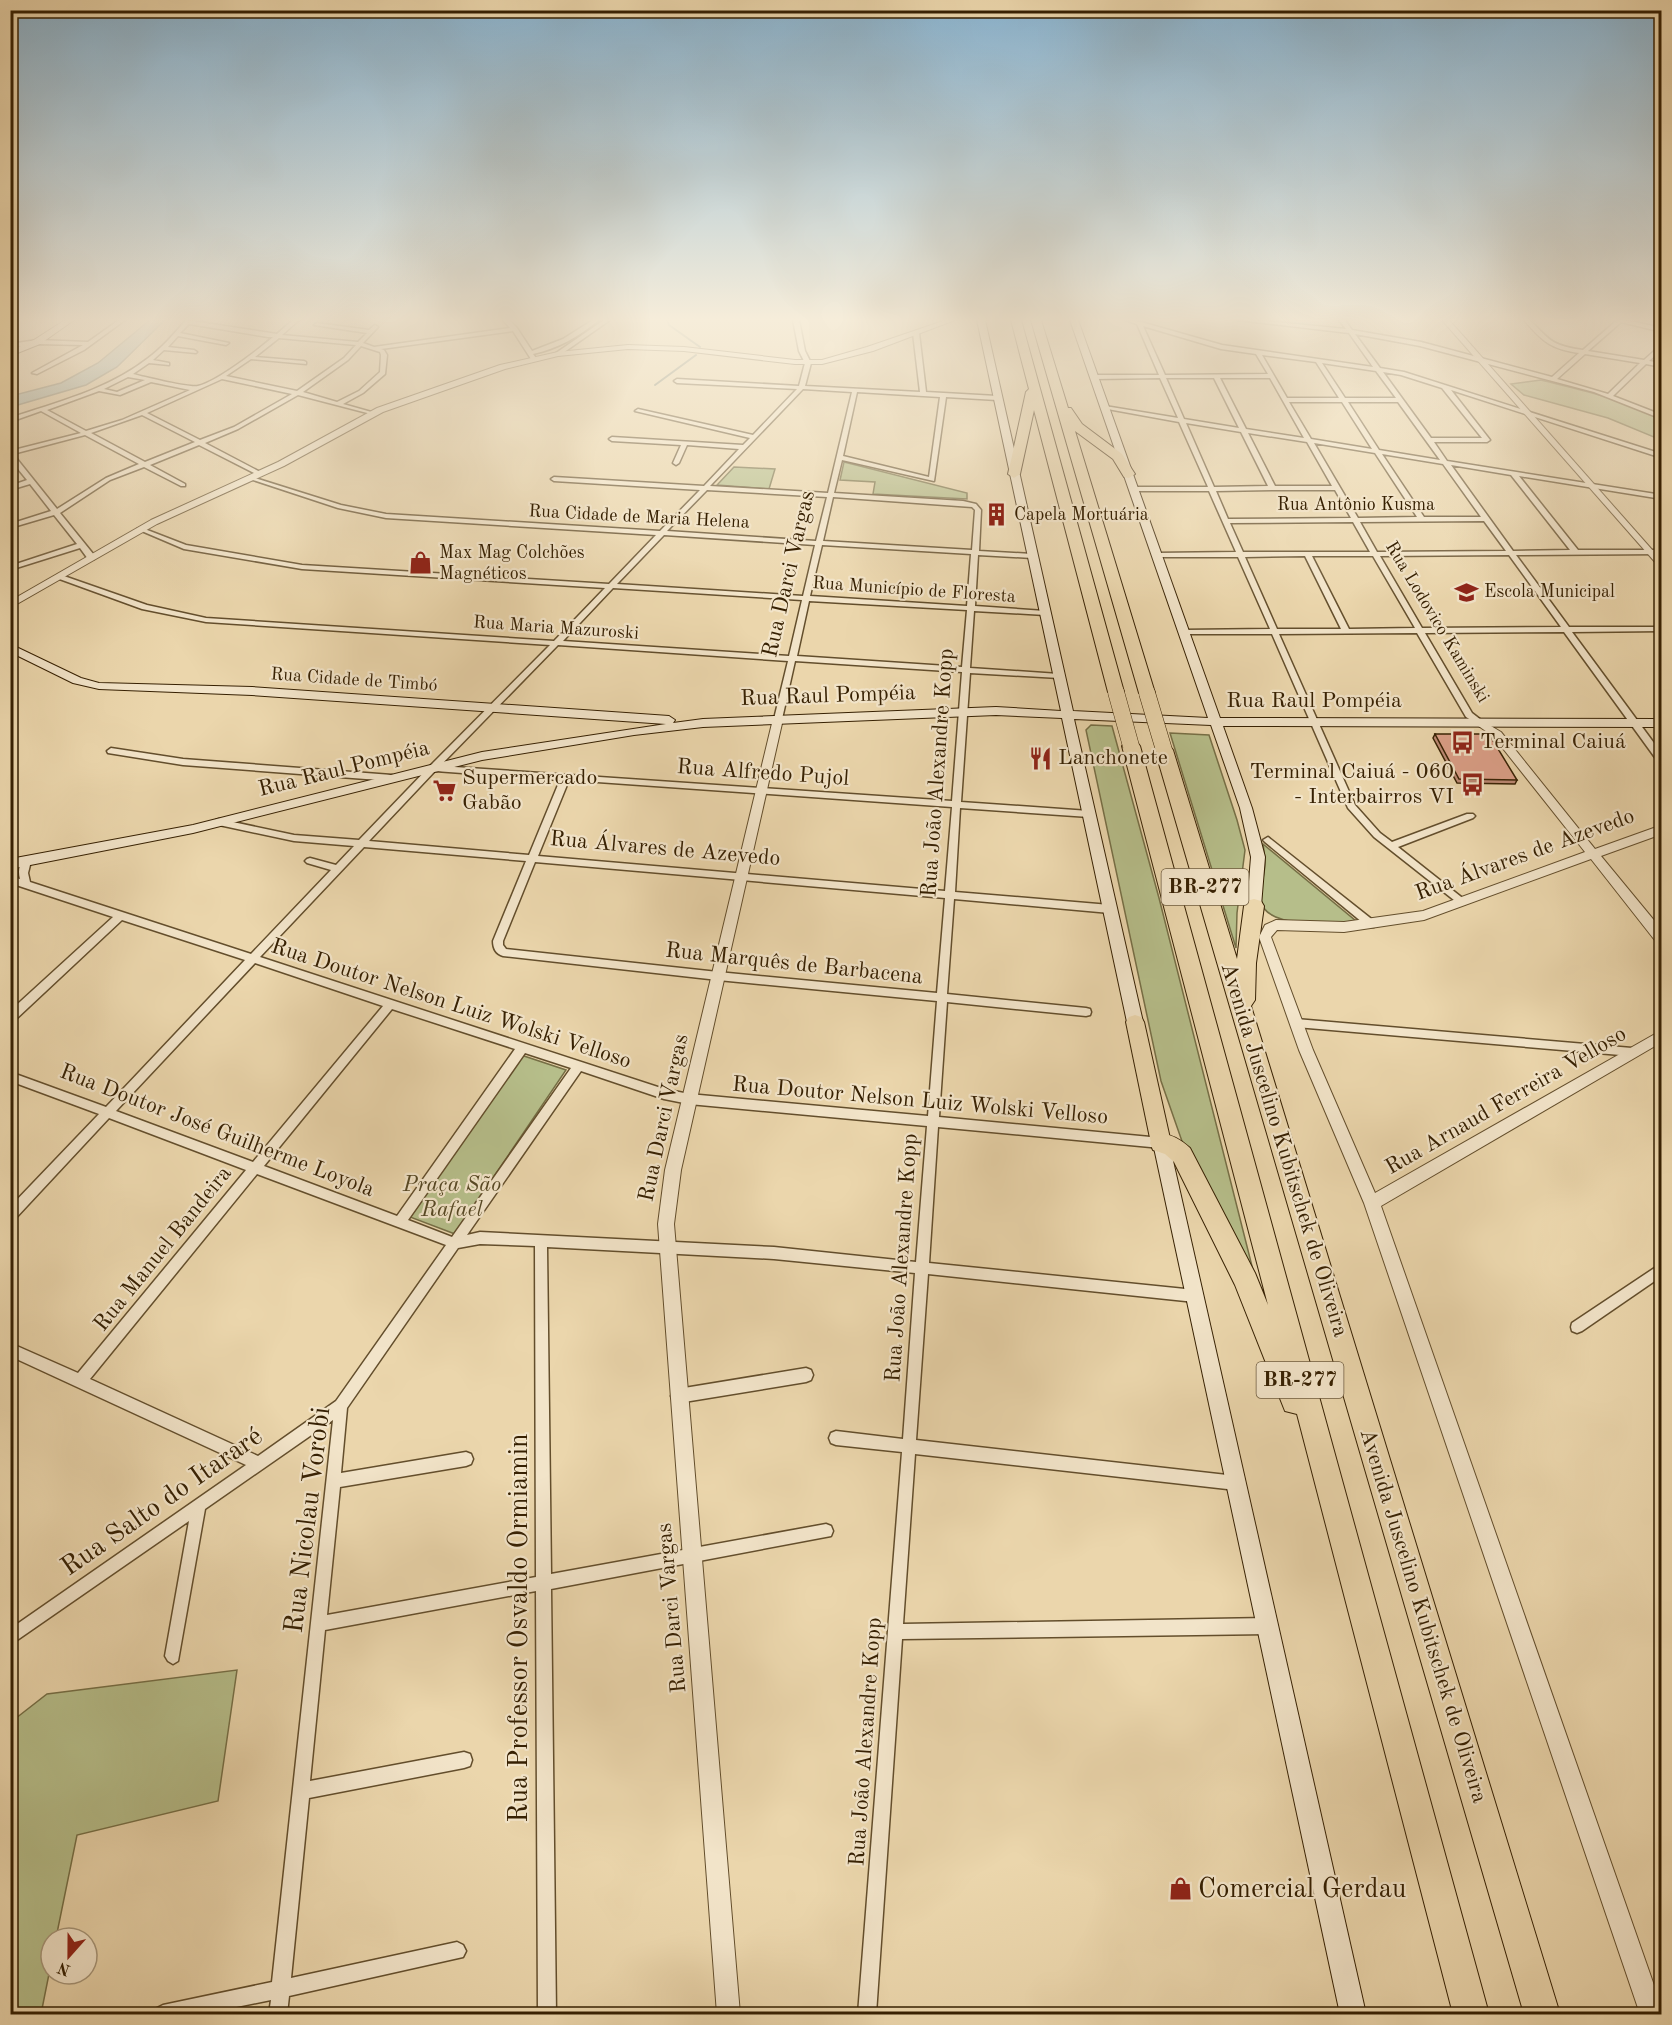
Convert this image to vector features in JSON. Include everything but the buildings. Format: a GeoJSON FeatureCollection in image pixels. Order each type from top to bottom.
{"type":"FeatureCollection","features":[{"type":"Feature","properties":{"kind":"highway"},"geometry":{"type":"LineString","coordinates":[[1014,474],[1027,414]]}},
{"type":"Feature","properties":{"kind":"highway","name":"Avenida Juscelino Kubitschek de Oliveira"},"geometry":{"type":"LineString","coordinates":[[1041,414],[1471,2014]]}},
{"type":"Feature","properties":{"kind":"highway","name":"Avenida Juscelino Kubitschek de Oliveira"},"geometry":{"type":"LineString","coordinates":[[1064,414],[1542,2014]]}},
{"type":"Feature","properties":{"kind":"highway"},"geometry":{"type":"LineString","coordinates":[[1070,414],[1078,427],[1113,452],[1129,474]]}},
{"type":"Feature","properties":{"kind":"highway"},"geometry":{"type":"LineString","coordinates":[[1246,1025],[1246,970],[1254,906]]}},
{"type":"Feature","properties":{"kind":"highway"},"geometry":{"type":"LineString","coordinates":[[1161,1143],[1172,1146],[1182,1155],[1246,1281],[1272,1343],[1342,1536]]}},
{"type":"Feature","properties":{"kind":"main road"},"geometry":{"type":"LineString","coordinates":[[1001,414],[1353,2014]]}},
{"type":"Feature","properties":{"kind":"main road"},"geometry":{"type":"LineString","coordinates":[[1107,414],[1246,808],[1256,844],[1258,869],[1254,906]]}},
{"type":"Feature","properties":{"kind":"main road","name":"Rua Cidade de Timbó"},"geometry":{"type":"LineString","coordinates":[[10,647],[76,681],[90,685],[252,691],[609,716],[642,726]]}},
{"type":"Feature","properties":{"kind":"main road","name":"Rua Raul Pompéia"},"geometry":{"type":"LineString","coordinates":[[10,864],[127,843],[462,761],[642,726],[963,711],[1215,722],[1662,723]]}},
{"type":"Feature","properties":{"kind":"main road"},"geometry":{"type":"LineString","coordinates":[[609,716],[642,726]]}},
{"type":"Feature","properties":{"kind":"street"},"geometry":{"type":"LineString","coordinates":[[10,420],[26,414]]}},
{"type":"Feature","properties":{"kind":"street"},"geometry":{"type":"LineString","coordinates":[[52,414],[183,485]]}},
{"type":"Feature","properties":{"kind":"street"},"geometry":{"type":"LineString","coordinates":[[91,557],[10,453],[87,433],[139,414]]}},
{"type":"Feature","properties":{"kind":"street"},"geometry":{"type":"LineString","coordinates":[[146,414],[260,474]]}},
{"type":"Feature","properties":{"kind":"street"},"geometry":{"type":"LineString","coordinates":[[10,526],[56,512],[97,484],[242,425],[260,414]]}},
{"type":"Feature","properties":{"kind":"street"},"geometry":{"type":"LineString","coordinates":[[10,605],[140,529],[260,474],[372,414]]}},
{"type":"Feature","properties":{"kind":"street"},"geometry":{"type":"LineString","coordinates":[[654,414],[754,437]]}},
{"type":"Feature","properties":{"kind":"street"},"geometry":{"type":"LineString","coordinates":[[10,1216],[361,844],[776,414]]}},
{"type":"Feature","properties":{"kind":"street","name":"Rua Darci Vargas"},"geometry":{"type":"LineString","coordinates":[[728,2014],[666,1247],[669,1187],[849,414]]}},
{"type":"Feature","properties":{"kind":"street"},"geometry":{"type":"LineString","coordinates":[[839,457],[932,480],[940,414]]}},
{"type":"Feature","properties":{"kind":"street"},"geometry":{"type":"LineString","coordinates":[[1146,414],[1662,497]]}},
{"type":"Feature","properties":{"kind":"street"},"geometry":{"type":"LineString","coordinates":[[1179,414],[1351,806],[1366,825],[1390,846],[1462,902]]}},
{"type":"Feature","properties":{"kind":"street"},"geometry":{"type":"LineString","coordinates":[[1235,414],[1274,489]]}},
{"type":"Feature","properties":{"kind":"street","name":"Rua Lodovico Kaminski"},"geometry":{"type":"LineString","coordinates":[[1294,414],[1469,715],[1497,734],[1662,940]]}},
{"type":"Feature","properties":{"kind":"street"},"geometry":{"type":"LineString","coordinates":[[1352,414],[1422,520]]}},
{"type":"Feature","properties":{"kind":"street"},"geometry":{"type":"LineString","coordinates":[[1411,414],[1662,761]]}},
{"type":"Feature","properties":{"kind":"street"},"geometry":{"type":"LineString","coordinates":[[1429,440],[1487,440],[1467,414]]}},
{"type":"Feature","properties":{"kind":"street"},"geometry":{"type":"LineString","coordinates":[[1527,414],[1662,567]]}},
{"type":"Feature","properties":{"kind":"street"},"geometry":{"type":"LineString","coordinates":[[1533,414],[1662,456]]}},
{"type":"Feature","properties":{"kind":"street"},"geometry":{"type":"LineString","coordinates":[[612,439],[745,447]]}},
{"type":"Feature","properties":{"kind":"street"},"geometry":{"type":"LineString","coordinates":[[676,463],[685,443]]}},
{"type":"Feature","properties":{"kind":"street"},"geometry":{"type":"LineString","coordinates":[[1513,474],[1576,553]]}},
{"type":"Feature","properties":{"kind":"street","name":"Rua Cidade de Maria Helena"},"geometry":{"type":"LineString","coordinates":[[250,478],[340,507],[386,516],[1032,556]]}},
{"type":"Feature","properties":{"kind":"street"},"geometry":{"type":"LineString","coordinates":[[554,479],[830,495]]}},
{"type":"Feature","properties":{"kind":"street"},"geometry":{"type":"LineString","coordinates":[[10,488],[32,481]]}},
{"type":"Feature","properties":{"kind":"street"},"geometry":{"type":"LineString","coordinates":[[1134,489],[1337,488]]}},
{"type":"Feature","properties":{"kind":"street","name":"Rua João Alexandre Kopp"},"geometry":{"type":"LineString","coordinates":[[830,495],[974,505],[978,510],[867,2014]]}},
{"type":"Feature","properties":{"kind":"street","name":"Rua Antônio Kusma"},"geometry":{"type":"LineString","coordinates":[[1226,521],[1487,519]]}},
{"type":"Feature","properties":{"kind":"street","name":"Rua Município de Floresta"},"geometry":{"type":"LineString","coordinates":[[140,529],[184,547],[288,566],[1045,613]]}},
{"type":"Feature","properties":{"kind":"street"},"geometry":{"type":"LineString","coordinates":[[10,568],[82,545]]}},
{"type":"Feature","properties":{"kind":"street"},"geometry":{"type":"LineString","coordinates":[[1157,555],[1662,552]]}},
{"type":"Feature","properties":{"kind":"street"},"geometry":{"type":"LineString","coordinates":[[1307,554],[1346,631]]}},
{"type":"Feature","properties":{"kind":"street","name":"Rua Maria Mazuroski"},"geometry":{"type":"LineString","coordinates":[[58,577],[138,605],[190,618],[1059,676]]}},
{"type":"Feature","properties":{"kind":"street"},"geometry":{"type":"LineString","coordinates":[[1184,632],[1662,629]]}},
{"type":"Feature","properties":{"kind":"street"},"geometry":{"type":"LineString","coordinates":[[462,761],[463,740]]}},
{"type":"Feature","properties":{"kind":"street"},"geometry":{"type":"LineString","coordinates":[[111,751],[183,762],[392,778]]}},
{"type":"Feature","properties":{"kind":"street","name":"Rua Alfredo Pujol"},"geometry":{"type":"LineString","coordinates":[[434,768],[1089,814]]}},
{"type":"Feature","properties":{"kind":"street"},"geometry":{"type":"LineString","coordinates":[[532,859],[566,777]]}},
{"type":"Feature","properties":{"kind":"street"},"geometry":{"type":"LineString","coordinates":[[1390,846],[1470,816]]}},
{"type":"Feature","properties":{"kind":"street","name":"Rua Álvares de Azevedo"},"geometry":{"type":"LineString","coordinates":[[219,822],[278,836],[1110,909]]}},
{"type":"Feature","properties":{"kind":"street","name":"Rua Álvares de Azevedo"},"geometry":{"type":"LineString","coordinates":[[1296,1023],[1265,937],[1269,928],[1276,925],[1332,927],[1371,924],[1424,915],[1662,829]]}},
{"type":"Feature","properties":{"kind":"street"},"geometry":{"type":"LineString","coordinates":[[1268,840],[1371,924]]}},
{"type":"Feature","properties":{"kind":"street","name":"Rua Marquês de Barbacena"},"geometry":{"type":"LineString","coordinates":[[532,859],[498,941],[499,950],[508,954],[1086,1012]]}},
{"type":"Feature","properties":{"kind":"street"},"geometry":{"type":"LineString","coordinates":[[26,861],[23,873],[26,884]]}},
{"type":"Feature","properties":{"kind":"street"},"geometry":{"type":"LineString","coordinates":[[310,861],[338,869]]}},
{"type":"Feature","properties":{"kind":"street","name":"Rua Doutor Nelson Luiz Wolski Velloso"},"geometry":{"type":"LineString","coordinates":[[10,879],[651,1090],[689,1099],[1161,1143]]}},
{"type":"Feature","properties":{"kind":"street"},"geometry":{"type":"LineString","coordinates":[[10,1018],[121,915]]}},
{"type":"Feature","properties":{"kind":"street","name":"Rua Manuel Bandeira"},"geometry":{"type":"LineString","coordinates":[[80,1381],[390,1004]]}},
{"type":"Feature","properties":{"kind":"street"},"geometry":{"type":"LineString","coordinates":[[1632,1052],[1296,1023],[1372,1203],[1652,2014]]}},
{"type":"Feature","properties":{"kind":"street","name":"Rua Arnaud Ferreira Velloso"},"geometry":{"type":"LineString","coordinates":[[1372,1203],[1662,1035]]}},
{"type":"Feature","properties":{"kind":"street"},"geometry":{"type":"LineString","coordinates":[[400,1222],[522,1048]]}},
{"type":"Feature","properties":{"kind":"street","name":"Rua Nicolau Vorobi"},"geometry":{"type":"LineString","coordinates":[[278,2014],[342,1407],[578,1066]]}},
{"type":"Feature","properties":{"kind":"street","name":"Rua Doutor José Guilherme Loyola"},"geometry":{"type":"LineString","coordinates":[[10,1076],[454,1243]]}},
{"type":"Feature","properties":{"kind":"street"},"geometry":{"type":"LineString","coordinates":[[454,1243],[480,1238],[774,1253],[1195,1296]]}},
{"type":"Feature","properties":{"kind":"street","name":"Rua Professor Osvaldo Ormiamin"},"geometry":{"type":"LineString","coordinates":[[541,1241],[547,2014]]}},
{"type":"Feature","properties":{"kind":"street"},"geometry":{"type":"LineString","coordinates":[[1577,1327],[1662,1269]]}},
{"type":"Feature","properties":{"kind":"street"},"geometry":{"type":"LineString","coordinates":[[10,1348],[260,1464]]}},
{"type":"Feature","properties":{"kind":"street"},"geometry":{"type":"LineString","coordinates":[[678,1396],[806,1375]]}},
{"type":"Feature","properties":{"kind":"street","name":"Rua Salto do Itararé"},"geometry":{"type":"LineString","coordinates":[[10,1638],[342,1407]]}},
{"type":"Feature","properties":{"kind":"street"},"geometry":{"type":"LineString","coordinates":[[836,1438],[1236,1483]]}},
{"type":"Feature","properties":{"kind":"street"},"geometry":{"type":"LineString","coordinates":[[334,1481],[466,1459]]}},
{"type":"Feature","properties":{"kind":"street"},"geometry":{"type":"LineString","coordinates":[[172,1656],[199,1506]]}},
{"type":"Feature","properties":{"kind":"street"},"geometry":{"type":"LineString","coordinates":[[318,1624],[826,1531]]}},
{"type":"Feature","properties":{"kind":"street"},"geometry":{"type":"LineString","coordinates":[[895,1632],[1268,1626]]}},
{"type":"Feature","properties":{"kind":"street"},"geometry":{"type":"LineString","coordinates":[[301,1791],[464,1760]]}},
{"type":"Feature","properties":{"kind":"street"},"geometry":{"type":"LineString","coordinates":[[163,2014],[457,1951]]}},
{"type":"Feature","properties":{"kind":"green space"},"geometry":{"type":"Polygon","coordinates":[[[1595,414],[1650,414],[1661,420],[1661,440],[1595,414]]]}},
{"type":"Feature","properties":{"kind":"green space"},"geometry":{"type":"Polygon","coordinates":[[[844,462],[967,493],[967,499],[873,494],[875,482],[840,480],[844,462]]]}},
{"type":"Feature","properties":{"kind":"green space"},"geometry":{"type":"Polygon","coordinates":[[[734,467],[775,469],[769,489],[717,485],[734,467]]]}},
{"type":"Feature","properties":{"kind":"green space"},"geometry":{"type":"Polygon","coordinates":[[[1091,725],[1112,726],[1159,898],[1255,1278],[1184,1147],[1161,1081],[1086,730],[1091,725]]]}},
{"type":"Feature","properties":{"kind":"green space"},"geometry":{"type":"Polygon","coordinates":[[[1170,733],[1209,735],[1237,820],[1245,850],[1237,913],[1236,948],[1170,733]]]}},
{"type":"Feature","properties":{"kind":"green space"},"geometry":{"type":"Polygon","coordinates":[[[1263,844],[1356,921],[1302,923],[1275,917],[1266,910],[1261,901],[1265,863],[1263,844]]]}},
{"type":"Feature","properties":{"kind":"green space","name":"Praça São Rafael"},"geometry":{"type":"Polygon","coordinates":[[[521,1055],[566,1070],[455,1234],[410,1217],[521,1055]]]}},
{"type":"Feature","properties":{"kind":"green space"},"geometry":{"type":"Polygon","coordinates":[[[237,1670],[218,1801],[77,1835],[58,1926],[39,1926],[39,1986],[47,1986],[41,2014],[11,2014],[11,1722],[47,1694],[237,1670]]]}},
{"type":"Feature","properties":{"kind":"place","name":"Capela Mortuária"},"geometry":{"type":"Point","coordinates":[996,515]}},
{"type":"Feature","properties":{"kind":"place","name":"Max Mag Colchões Magnéticos"},"geometry":{"type":"Point","coordinates":[421,563]}},
{"type":"Feature","properties":{"kind":"place","name":"Escola Municipal"},"geometry":{"type":"Point","coordinates":[1466,592]}},
{"type":"Feature","properties":{"kind":"place","name":"Terminal Caiuá"},"geometry":{"type":"Point","coordinates":[1462,742]}},
{"type":"Feature","properties":{"kind":"place","name":"Lanchonete"},"geometry":{"type":"Point","coordinates":[1040,758]}},
{"type":"Feature","properties":{"kind":"place","name":"Terminal Caiuá - 060 - Interbairros VI"},"geometry":{"type":"Point","coordinates":[1472,785]}},
{"type":"Feature","properties":{"kind":"place","name":"Supermercado Gabão"},"geometry":{"type":"Point","coordinates":[444,791]}},
{"type":"Feature","properties":{"kind":"place","name":"Comercial Gerdau"},"geometry":{"type":"Point","coordinates":[1180,1889]}}]}
